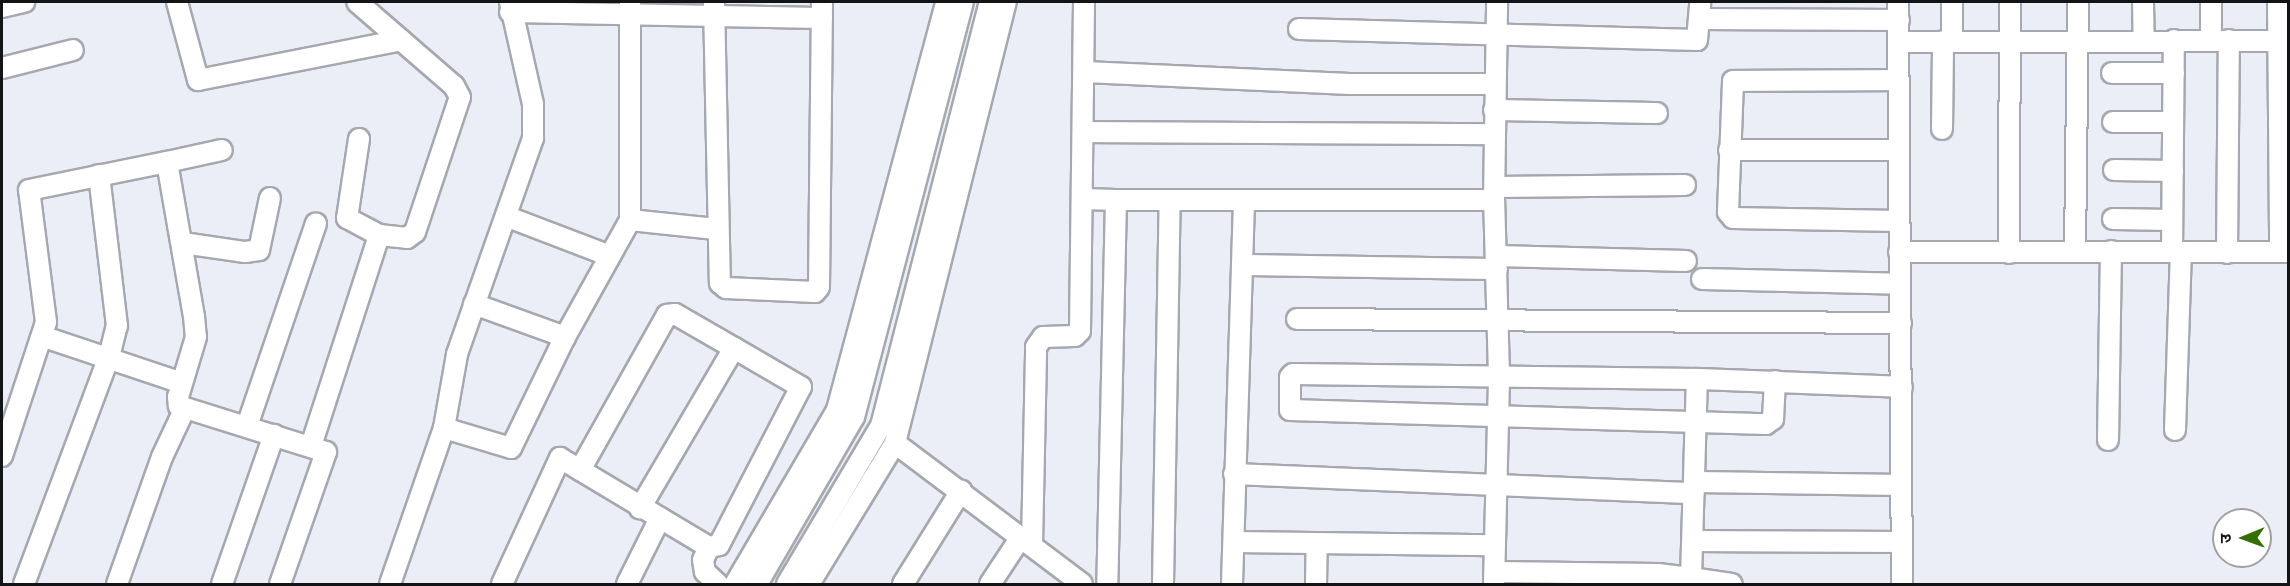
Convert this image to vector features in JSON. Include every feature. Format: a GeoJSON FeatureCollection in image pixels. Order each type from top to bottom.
{"type":"FeatureCollection","features":[{"type":"Feature","properties":{"kind":"street"},"geometry":{"type":"LineString","coordinates":[[2,7],[24,2]]}},
{"type":"Feature","properties":{"kind":"street"},"geometry":{"type":"LineString","coordinates":[[177,2],[198,80],[401,40]]}},
{"type":"Feature","properties":{"kind":"street"},"geometry":{"type":"LineString","coordinates":[[357,2],[454,86],[460,97],[415,232],[407,238],[379,235],[347,218],[359,139]]}},
{"type":"Feature","properties":{"kind":"street"},"geometry":{"type":"LineString","coordinates":[[735,585],[837,410],[946,2]]}},
{"type":"Feature","properties":{"kind":"street"},"geometry":{"type":"LineString","coordinates":[[757,585],[854,417],[963,2]]}},
{"type":"Feature","properties":{"kind":"street"},"geometry":{"type":"LineString","coordinates":[[787,585],[881,426],[990,2]]}},
{"type":"Feature","properties":{"kind":"street"},"geometry":{"type":"LineString","coordinates":[[809,585],[895,443],[1006,2]]}},
{"type":"Feature","properties":{"kind":"street"},"geometry":{"type":"LineString","coordinates":[[990,585],[1026,541],[1036,346],[1043,337],[1079,335],[1085,132],[1083,2]]}},
{"type":"Feature","properties":{"kind":"street"},"geometry":{"type":"LineString","coordinates":[[1497,2],[1494,194],[1499,418],[1493,545],[1494,579],[1691,578],[1732,585]]}},
{"type":"Feature","properties":{"kind":"street"},"geometry":{"type":"LineString","coordinates":[[1942,129],[1947,41],[1952,2]]}},
{"type":"Feature","properties":{"kind":"street"},"geometry":{"type":"LineString","coordinates":[[2009,253],[2010,2]]}},
{"type":"Feature","properties":{"kind":"street"},"geometry":{"type":"LineString","coordinates":[[2075,251],[2078,2]]}},
{"type":"Feature","properties":{"kind":"street"},"geometry":{"type":"LineString","coordinates":[[2143,2],[2144,41]]}},
{"type":"Feature","properties":{"kind":"street"},"geometry":{"type":"LineString","coordinates":[[2211,2],[2220,40],[2227,253]]}},
{"type":"Feature","properties":{"kind":"street"},"geometry":{"type":"LineString","coordinates":[[1899,252],[2284,252],[2284,41],[2278,2]]}},
{"type":"Feature","properties":{"kind":"street"},"geometry":{"type":"LineString","coordinates":[[390,585],[444,428],[451,378],[474,304],[508,217],[533,138],[534,116],[530,88],[510,7],[714,8],[822,10],[818,290],[722,286],[716,229],[714,8]]}},
{"type":"Feature","properties":{"kind":"street"},"geometry":{"type":"LineString","coordinates":[[444,428],[511,448],[565,337],[630,220],[630,8]]}},
{"type":"Feature","properties":{"kind":"street"},"geometry":{"type":"LineString","coordinates":[[1299,29],[1697,40],[1700,10],[1898,11],[1902,585]]}},
{"type":"Feature","properties":{"kind":"street"},"geometry":{"type":"LineString","coordinates":[[2174,40],[2172,220],[2176,252],[2175,430]]}},
{"type":"Feature","properties":{"kind":"street"},"geometry":{"type":"LineString","coordinates":[[1899,42],[2284,41]]}},
{"type":"Feature","properties":{"kind":"street"},"geometry":{"type":"LineString","coordinates":[[2,68],[73,50]]}},
{"type":"Feature","properties":{"kind":"street"},"geometry":{"type":"LineString","coordinates":[[1085,72],[1350,84],[1494,84]]}},
{"type":"Feature","properties":{"kind":"street"},"geometry":{"type":"LineString","coordinates":[[2112,73],[2174,73]]}},
{"type":"Feature","properties":{"kind":"street"},"geometry":{"type":"LineString","coordinates":[[1899,80],[1733,81],[1730,150],[1730,216],[1899,221]]}},
{"type":"Feature","properties":{"kind":"street"},"geometry":{"type":"LineString","coordinates":[[1494,110],[1658,113]]}},
{"type":"Feature","properties":{"kind":"street"},"geometry":{"type":"LineString","coordinates":[[2113,122],[2173,122]]}},
{"type":"Feature","properties":{"kind":"street"},"geometry":{"type":"LineString","coordinates":[[1085,132],[1495,134]]}},
{"type":"Feature","properties":{"kind":"street"},"geometry":{"type":"LineString","coordinates":[[2,456],[44,337],[46,309],[29,190],[222,150]]}},
{"type":"Feature","properties":{"kind":"street"},"geometry":{"type":"LineString","coordinates":[[1730,150],[1898,150]]}},
{"type":"Feature","properties":{"kind":"street"},"geometry":{"type":"LineString","coordinates":[[117,585],[162,457],[184,410],[178,397],[196,337],[183,243],[167,162]]}},
{"type":"Feature","properties":{"kind":"street"},"geometry":{"type":"LineString","coordinates":[[2114,171],[2173,171]]}},
{"type":"Feature","properties":{"kind":"street"},"geometry":{"type":"LineString","coordinates":[[24,585],[109,357],[116,308],[99,175]]}},
{"type":"Feature","properties":{"kind":"street"},"geometry":{"type":"LineString","coordinates":[[1084,199],[1244,200],[1494,194],[1685,185]]}},
{"type":"Feature","properties":{"kind":"street"},"geometry":{"type":"LineString","coordinates":[[183,243],[245,252],[259,250],[270,198]]}},
{"type":"Feature","properties":{"kind":"street"},"geometry":{"type":"LineString","coordinates":[[1107,585],[1116,200]]}},
{"type":"Feature","properties":{"kind":"street"},"geometry":{"type":"LineString","coordinates":[[1163,585],[1170,200]]}},
{"type":"Feature","properties":{"kind":"street"},"geometry":{"type":"LineString","coordinates":[[1232,585],[1244,200]]}},
{"type":"Feature","properties":{"kind":"street"},"geometry":{"type":"LineString","coordinates":[[508,217],[610,256]]}},
{"type":"Feature","properties":{"kind":"street"},"geometry":{"type":"LineString","coordinates":[[2113,219],[2172,220]]}},
{"type":"Feature","properties":{"kind":"street"},"geometry":{"type":"LineString","coordinates":[[630,220],[716,229]]}},
{"type":"Feature","properties":{"kind":"street"},"geometry":{"type":"LineString","coordinates":[[247,426],[316,223]]}},
{"type":"Feature","properties":{"kind":"street"},"geometry":{"type":"LineString","coordinates":[[312,446],[379,235]]}},
{"type":"Feature","properties":{"kind":"street"},"geometry":{"type":"LineString","coordinates":[[2108,440],[2111,251]]}},
{"type":"Feature","properties":{"kind":"street"},"geometry":{"type":"LineString","coordinates":[[1242,265],[1686,261]]}},
{"type":"Feature","properties":{"kind":"street"},"geometry":{"type":"LineString","coordinates":[[1702,279],[1900,284]]}},
{"type":"Feature","properties":{"kind":"street"},"geometry":{"type":"LineString","coordinates":[[474,304],[565,337]]}},
{"type":"Feature","properties":{"kind":"street"},"geometry":{"type":"LineString","coordinates":[[502,585],[557,460],[563,459],[580,470],[640,507],[709,547],[719,544],[801,387],[675,314],[667,315],[580,470]]}},
{"type":"Feature","properties":{"kind":"street"},"geometry":{"type":"LineString","coordinates":[[1297,319],[1498,318],[1901,323]]}},
{"type":"Feature","properties":{"kind":"street"},"geometry":{"type":"LineString","coordinates":[[44,337],[182,383]]}},
{"type":"Feature","properties":{"kind":"street"},"geometry":{"type":"LineString","coordinates":[[640,507],[734,348]]}},
{"type":"Feature","properties":{"kind":"street"},"geometry":{"type":"LineString","coordinates":[[1775,381],[1770,423],[1294,413],[1290,377],[1293,374],[1499,375],[1775,381],[1902,387]]}},
{"type":"Feature","properties":{"kind":"street"},"geometry":{"type":"LineString","coordinates":[[1691,578],[1697,379]]}},
{"type":"Feature","properties":{"kind":"street"},"geometry":{"type":"LineString","coordinates":[[184,410],[312,446],[321,449],[327,456],[280,585]]}},
{"type":"Feature","properties":{"kind":"street"},"geometry":{"type":"LineString","coordinates":[[222,585],[274,435]]}},
{"type":"Feature","properties":{"kind":"street"},"geometry":{"type":"LineString","coordinates":[[895,443],[1026,541],[1069,581]]}},
{"type":"Feature","properties":{"kind":"street"},"geometry":{"type":"LineString","coordinates":[[1234,474],[1495,487],[1901,485]]}},
{"type":"Feature","properties":{"kind":"street"},"geometry":{"type":"LineString","coordinates":[[903,585],[961,491]]}},
{"type":"Feature","properties":{"kind":"street"},"geometry":{"type":"LineString","coordinates":[[627,585],[660,518]]}},
{"type":"Feature","properties":{"kind":"street"},"geometry":{"type":"LineString","coordinates":[[1693,541],[1902,542]]}},
{"type":"Feature","properties":{"kind":"street"},"geometry":{"type":"LineString","coordinates":[[1234,542],[1317,545],[1493,545]]}},
{"type":"Feature","properties":{"kind":"street"},"geometry":{"type":"LineString","coordinates":[[1316,585],[1317,545]]}},
{"type":"Feature","properties":{"kind":"street"},"geometry":{"type":"LineString","coordinates":[[709,547],[703,560],[705,572],[718,585]]}}]}
